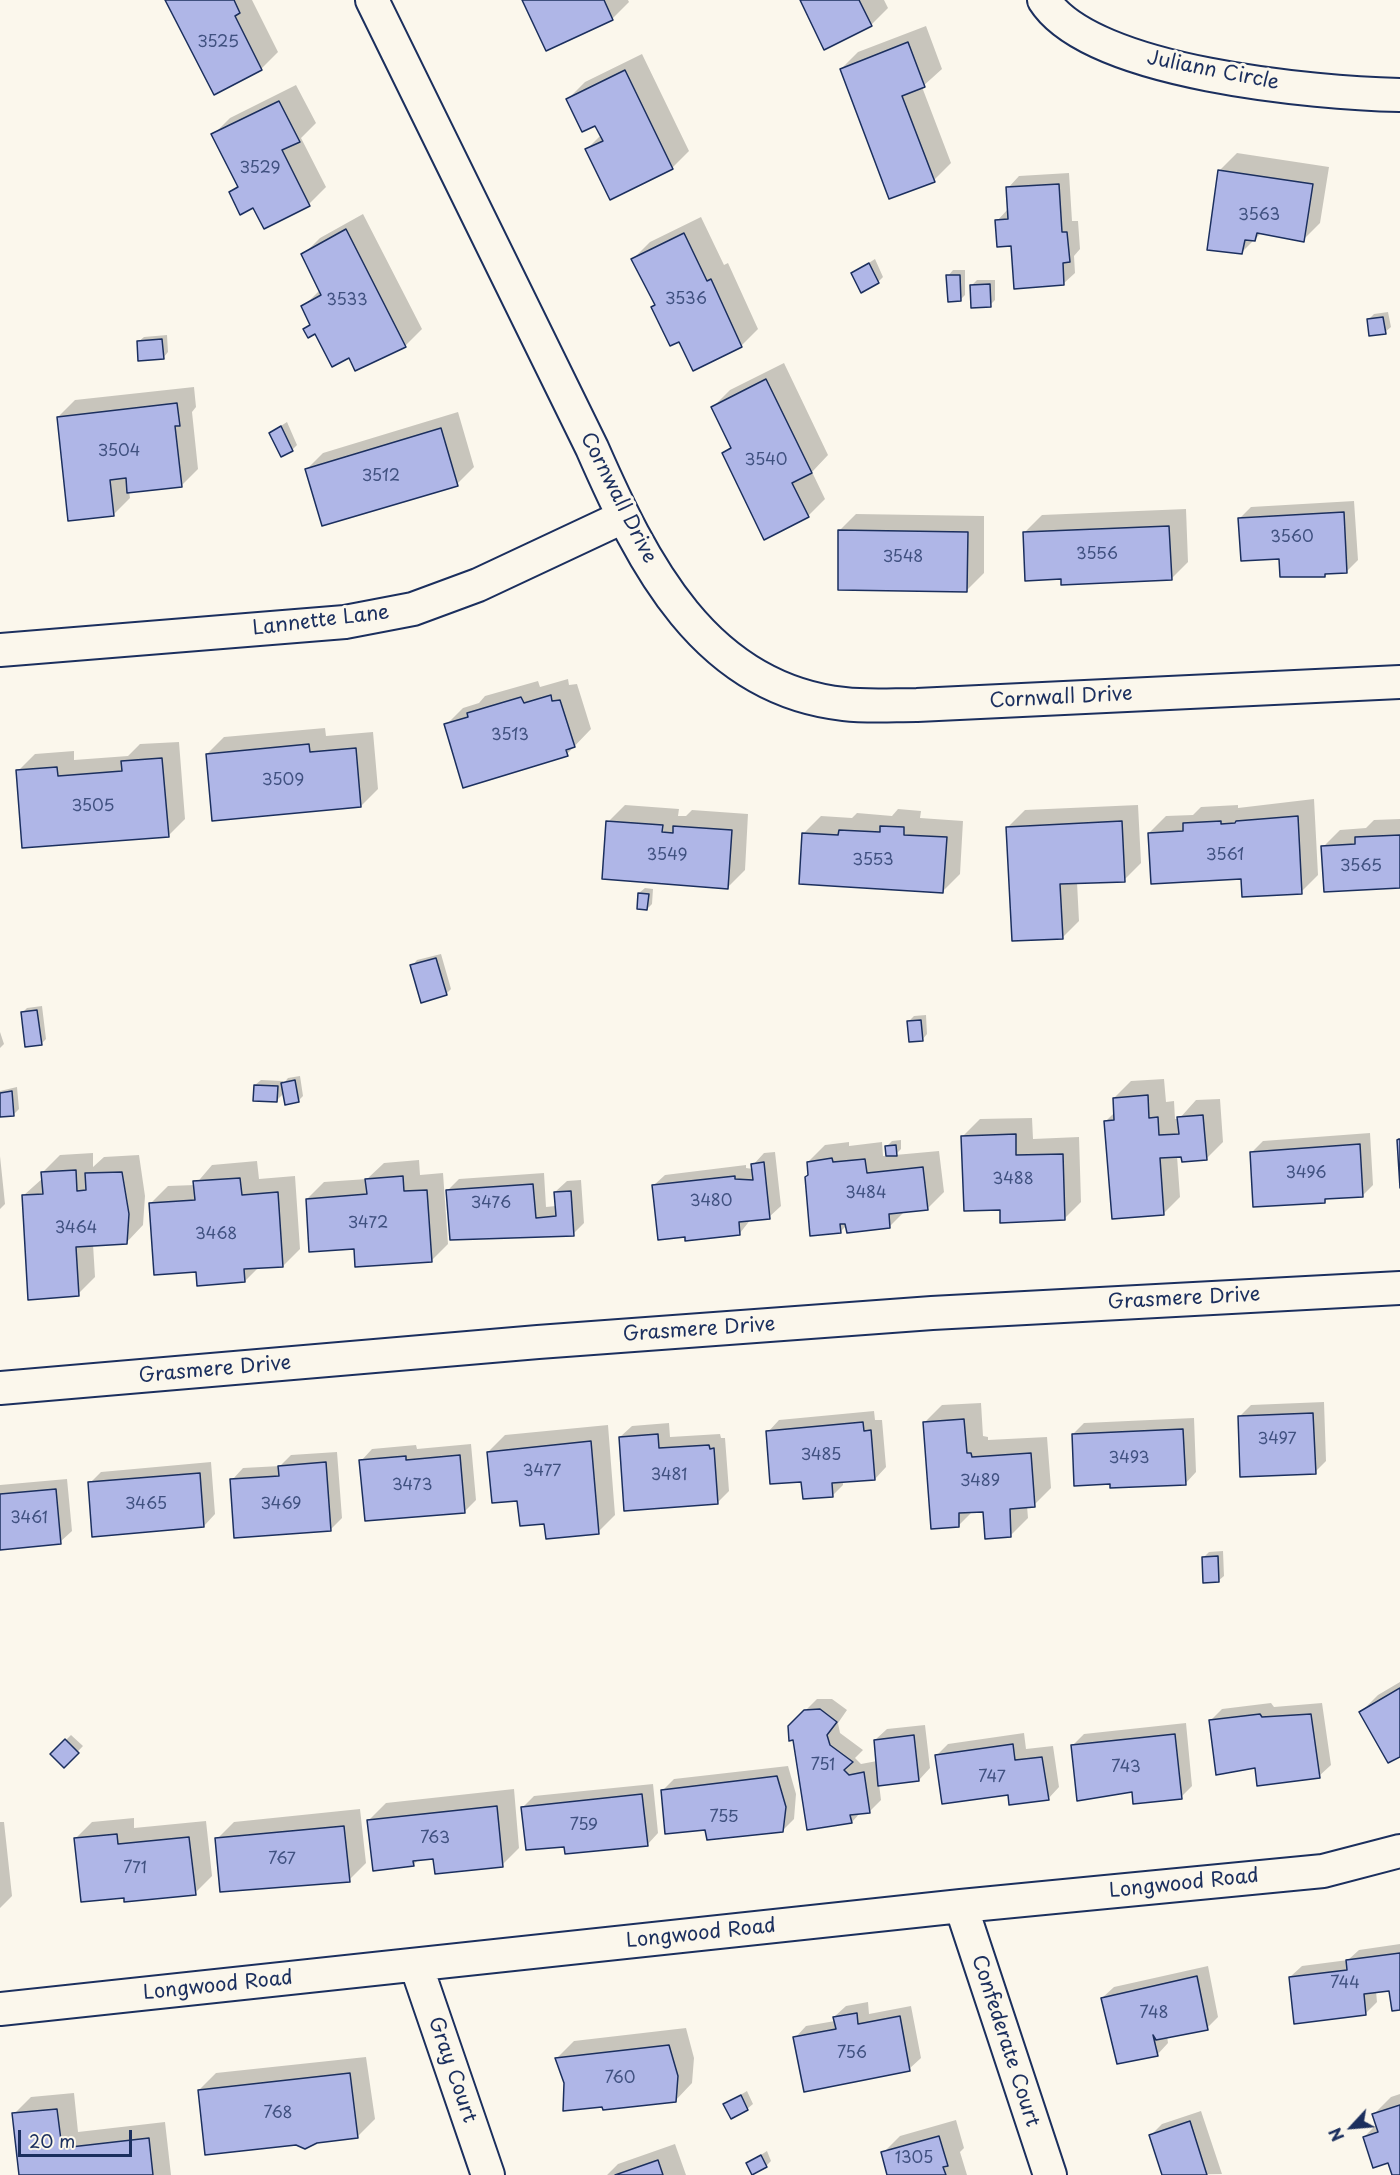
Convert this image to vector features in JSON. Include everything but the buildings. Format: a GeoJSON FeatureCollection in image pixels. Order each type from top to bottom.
{"type":"FeatureCollection","features":[{"type":"Feature","properties":{"kind":"street","name":"Cornwall Drive"},"geometry":{"type":"LineString","coordinates":[[372,0],[592,448],[622,517],[668,594],[696,629],[728,657],[761,679],[801,695],[844,704],[917,705],[1400,682]]}},
{"type":"Feature","properties":{"kind":"street","name":"Juliann Circle"},"geometry":{"type":"LineString","coordinates":[[1044,0],[1070,27],[1106,46],[1168,66],[1245,80],[1355,94],[1400,95]]}},
{"type":"Feature","properties":{"kind":"street","name":"Lannette Lane"},"geometry":{"type":"LineString","coordinates":[[0,650],[345,622],[413,609],[478,585],[622,517]]}},
{"type":"Feature","properties":{"kind":"street","name":"Grasmere Drive"},"geometry":{"type":"LineString","coordinates":[[0,1388],[538,1342],[932,1313],[1400,1288]]}},
{"type":"Feature","properties":{"kind":"street","name":"Longwood Road"},"geometry":{"type":"LineString","coordinates":[[0,2009],[962,1906],[1323,1871],[1400,1851]]}},
{"type":"Feature","properties":{"kind":"street","name":"Confederate Court"},"geometry":{"type":"LineString","coordinates":[[962,1906],[1050,2175]]}},
{"type":"Feature","properties":{"kind":"street","name":"Gray Court"},"geometry":{"type":"LineString","coordinates":[[416,1965],[488,2175]]}}]}
